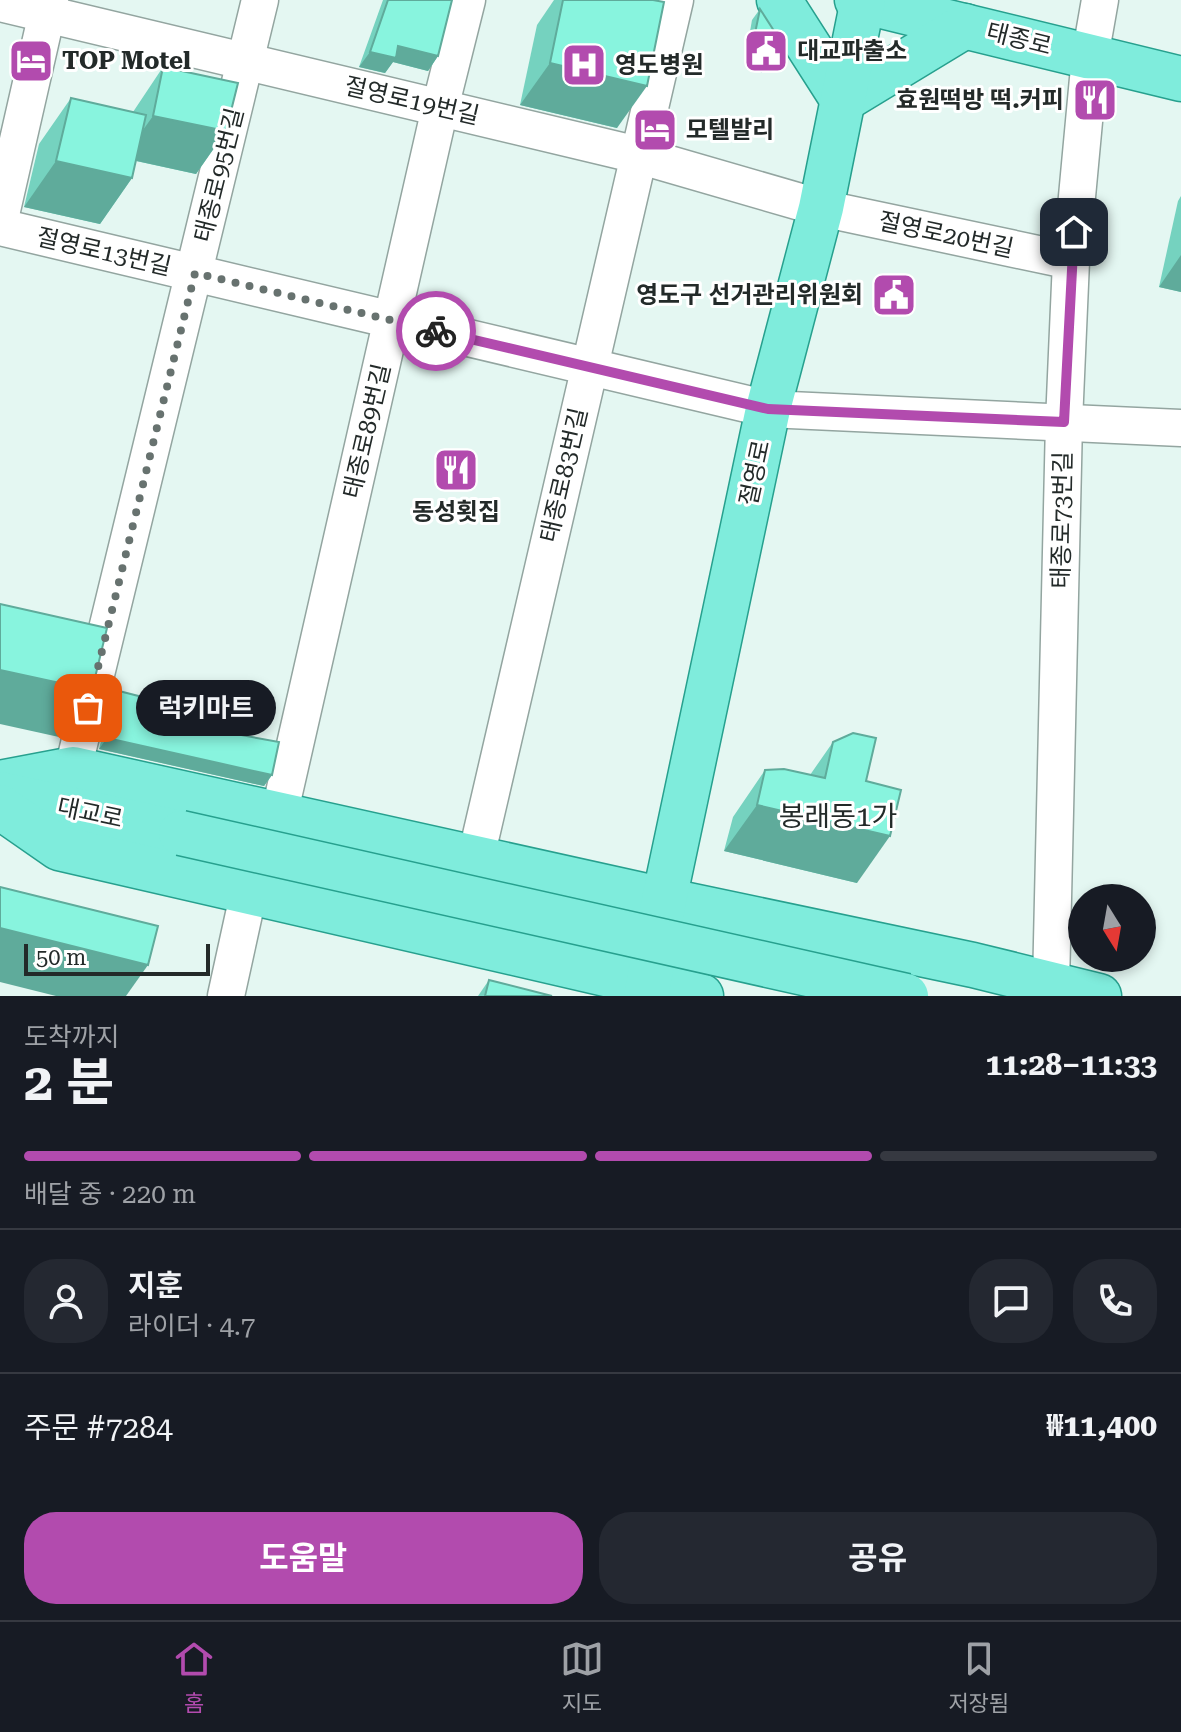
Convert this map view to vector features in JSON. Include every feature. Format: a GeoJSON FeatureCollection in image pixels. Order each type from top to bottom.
{"type":"FeatureCollection","features":[{"type":"Feature","properties":{"kind":"main road"},"geometry":{"type":"LineString","coordinates":[[779,0],[843,100],[956,13]]}},
{"type":"Feature","properties":{"kind":"main road","name":"절영로"},"geometry":{"type":"LineString","coordinates":[[647,990],[768,409],[821,208],[861,1]]}},
{"type":"Feature","properties":{"kind":"main road","name":"태종로"},"geometry":{"type":"LineString","coordinates":[[861,1],[956,13],[1090,57],[1181,79]]}},
{"type":"Feature","properties":{"kind":"main road"},"geometry":{"type":"LineString","coordinates":[[0,783],[73,769],[973,965],[1099,996]]}},
{"type":"Feature","properties":{"kind":"main road","name":"대교로"},"geometry":{"type":"LineString","coordinates":[[0,794],[906,996]]}},
{"type":"Feature","properties":{"kind":"main road"},"geometry":{"type":"LineString","coordinates":[[0,807],[59,848],[249,891],[647,990],[701,996]]}},
{"type":"Feature","properties":{"kind":"street","name":"태종로95번길"},"geometry":{"type":"LineString","coordinates":[[73,769],[260,0]]}},
{"type":"Feature","properties":{"kind":"street","name":"태종로89번길"},"geometry":{"type":"LineString","coordinates":[[279,815],[467,0]]}},
{"type":"Feature","properties":{"kind":"street","name":"태종로83번길"},"geometry":{"type":"LineString","coordinates":[[476,857],[675,0]]}},
{"type":"Feature","properties":{"kind":"street","name":"태종로73번길"},"geometry":{"type":"LineString","coordinates":[[1051,985],[1064,422],[1071,261],[1090,57],[1100,0]]}},
{"type":"Feature","properties":{"kind":"street","name":"절영로19번길"},"geometry":{"type":"LineString","coordinates":[[0,3],[49,7],[246,62],[638,155],[821,208]]}},
{"type":"Feature","properties":{"kind":"street"},"geometry":{"type":"LineString","coordinates":[[0,219],[49,7]]}},
{"type":"Feature","properties":{"kind":"street","name":"절영로20번길"},"geometry":{"type":"LineString","coordinates":[[821,208],[1071,261]]}},
{"type":"Feature","properties":{"kind":"street","name":"절영로13번길"},"geometry":{"type":"LineString","coordinates":[[0,227],[768,409],[1181,428]]}},
{"type":"Feature","properties":{"kind":"street"},"geometry":{"type":"LineString","coordinates":[[226,996],[249,891]]}},
{"type":"Feature","properties":{"kind":"building"},"geometry":{"type":"Polygon","coordinates":[[[388,0],[452,0],[438,56],[398,46],[396,58],[370,52],[388,0]]]}},
{"type":"Feature","properties":{"kind":"building"},"geometry":{"type":"Polygon","coordinates":[[[563,0],[664,2],[647,86],[550,63],[563,0]]]}},
{"type":"Feature","properties":{"kind":"building"},"geometry":{"type":"Polygon","coordinates":[[[760,9],[785,48],[769,62],[754,38],[760,9]]]}},
{"type":"Feature","properties":{"kind":"building"},"geometry":{"type":"Polygon","coordinates":[[[163,67],[238,83],[226,131],[153,116],[163,67]]]}},
{"type":"Feature","properties":{"kind":"building"},"geometry":{"type":"Polygon","coordinates":[[[71,98],[146,115],[132,178],[56,161],[71,98]]]}},
{"type":"Feature","properties":{"kind":"building"},"geometry":{"type":"Polygon","coordinates":[[[0,604],[107,628],[92,690],[0,670],[0,604]]]}},
{"type":"Feature","properties":{"kind":"building"},"geometry":{"type":"Polygon","coordinates":[[[119,691],[162,702],[161,705],[233,721],[230,733],[279,742],[272,775],[107,738],[119,691]]]}},
{"type":"Feature","properties":{"kind":"building"},"geometry":{"type":"Polygon","coordinates":[[[853,733],[876,738],[866,781],[901,790],[890,836],[757,805],[765,770],[784,769],[825,778],[833,742],[853,733]]]}},
{"type":"Feature","properties":{"kind":"building"},"geometry":{"type":"Polygon","coordinates":[[[0,887],[158,926],[148,965],[0,928],[0,887]]]}},
{"type":"Feature","properties":{"kind":"building"},"geometry":{"type":"Polygon","coordinates":[[[489,980],[552,996],[485,996],[489,980]]]}},
{"type":"Feature","properties":{"kind":"way so far"},"geometry":{"type":"LineString","coordinates":[[88,708],[195,273],[436,331]]}},
{"type":"Feature","properties":{"kind":"place","name":"대교파출소"},"geometry":{"type":"Point","coordinates":[766,51]}},
{"type":"Feature","properties":{"kind":"place","name":"TOP Motel"},"geometry":{"type":"Point","coordinates":[31,61]}},
{"type":"Feature","properties":{"kind":"place","name":"영도병원"},"geometry":{"type":"Point","coordinates":[584,65]}},
{"type":"Feature","properties":{"kind":"place","name":"효원떡방 떡.커피"},"geometry":{"type":"Point","coordinates":[1095,100]}},
{"type":"Feature","properties":{"kind":"place","name":"모텔발리"},"geometry":{"type":"Point","coordinates":[655,130]}},
{"type":"Feature","properties":{"kind":"place","name":"영도구 선거관리위원회"},"geometry":{"type":"Point","coordinates":[894,295]}},
{"type":"Feature","properties":{"kind":"place","name":"동성횟집"},"geometry":{"type":"Point","coordinates":[456,470]}},
{"type":"Feature","properties":{"kind":"place","name":"럭키마트"},"geometry":{"type":"Point","coordinates":[88,708]}},
{"type":"Feature","properties":{"kind":"district","name":"봉래동1가"},"geometry":{"type":"Point","coordinates":[838,816]}},
{"type":"Feature","properties":{"kind":"route"},"geometry":{"type":"LineString","coordinates":[[436,331],[768,409],[1064,422],[1074,232]]}}]}
